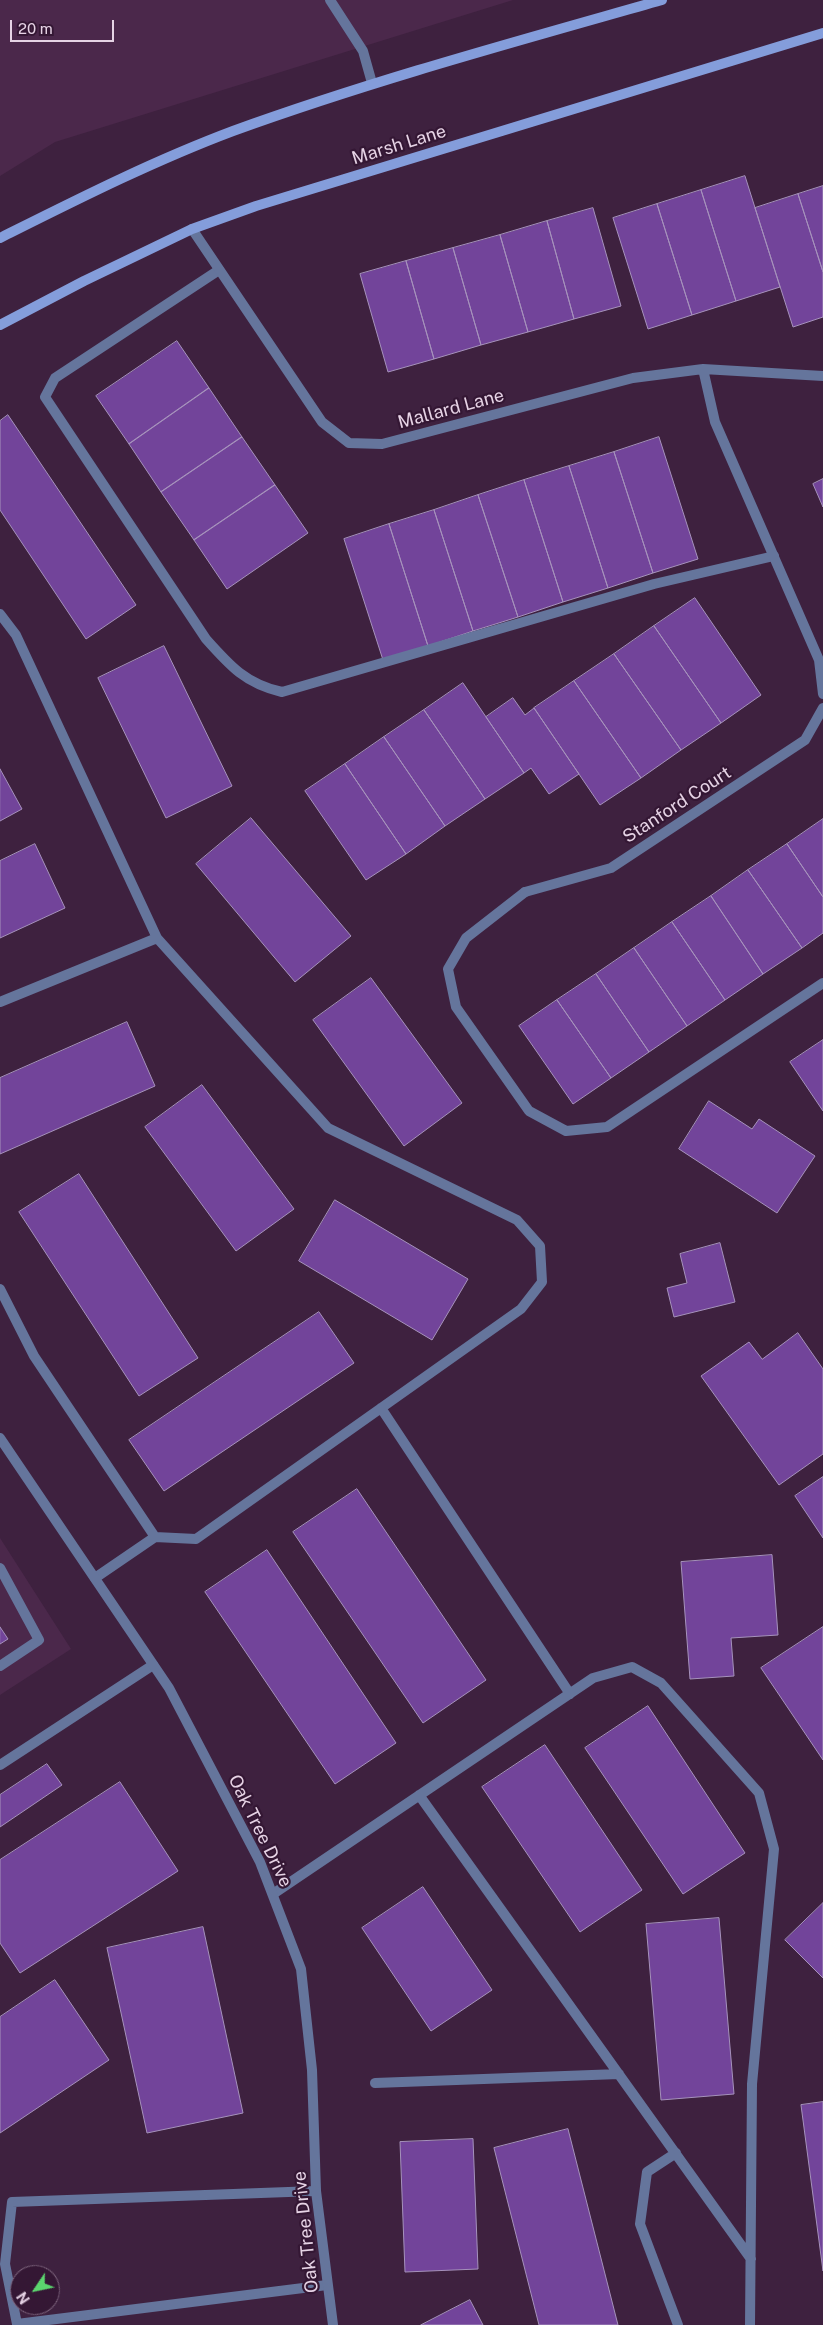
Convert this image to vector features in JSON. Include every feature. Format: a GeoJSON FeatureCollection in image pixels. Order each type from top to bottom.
{"type":"FeatureCollection","features":[{"type":"Feature","properties":{"kind":"main road"},"geometry":{"type":"LineString","coordinates":[[0,238],[121,178],[231,132],[372,83],[662,0]]}},
{"type":"Feature","properties":{"kind":"main road","name":"Marsh Lane"},"geometry":{"type":"LineString","coordinates":[[0,326],[84,281],[192,229],[256,206],[823,33]]}},
{"type":"Feature","properties":{"kind":"street"},"geometry":{"type":"LineString","coordinates":[[330,0],[363,51],[372,83]]}},
{"type":"Feature","properties":{"kind":"street","name":"Mallard Lane"},"geometry":{"type":"LineString","coordinates":[[192,229],[322,422],[349,443],[382,444],[633,378],[703,368],[823,376]]}},
{"type":"Feature","properties":{"kind":"street"},"geometry":{"type":"LineString","coordinates":[[219,270],[55,378],[45,397],[206,639],[226,662],[255,684],[282,692],[654,584],[774,556]]}},
{"type":"Feature","properties":{"kind":"street"},"geometry":{"type":"LineString","coordinates":[[703,368],[715,422],[819,660],[823,694]]}},
{"type":"Feature","properties":{"kind":"street"},"geometry":{"type":"LineString","coordinates":[[0,614],[16,635],[158,938],[328,1128],[517,1220],[540,1246],[542,1282],[521,1309],[196,1539],[155,1537],[95,1578]]}},
{"type":"Feature","properties":{"kind":"street","name":"Stanford Court"},"geometry":{"type":"LineString","coordinates":[[823,708],[805,740],[611,868],[525,892],[466,938],[448,969],[456,1007],[529,1111],[566,1132],[607,1127],[823,982]]}},
{"type":"Feature","properties":{"kind":"street"},"geometry":{"type":"LineString","coordinates":[[0,1002],[158,938]]}},
{"type":"Feature","properties":{"kind":"street"},"geometry":{"type":"LineString","coordinates":[[0,1289],[34,1356],[155,1537]]}},
{"type":"Feature","properties":{"kind":"street"},"geometry":{"type":"LineString","coordinates":[[381,1408],[570,1694]]}},
{"type":"Feature","properties":{"kind":"street","name":"Oak Tree Drive"},"geometry":{"type":"LineString","coordinates":[[0,1438],[169,1688],[260,1862],[273,1894],[301,1969],[312,2070],[316,2191],[333,2325]]}},
{"type":"Feature","properties":{"kind":"street"},"geometry":{"type":"LineString","coordinates":[[0,1568],[39,1640],[0,1666]]}},
{"type":"Feature","properties":{"kind":"street"},"geometry":{"type":"LineString","coordinates":[[0,1765],[153,1665]]}},
{"type":"Feature","properties":{"kind":"street"},"geometry":{"type":"LineString","coordinates":[[273,1894],[593,1678],[632,1667],[661,1683],[759,1793],[774,1849],[752,2084],[750,2325]]}},
{"type":"Feature","properties":{"kind":"street"},"geometry":{"type":"LineString","coordinates":[[419,1795],[751,2259]]}},
{"type":"Feature","properties":{"kind":"street"},"geometry":{"type":"LineString","coordinates":[[375,2083],[620,2074]]}},
{"type":"Feature","properties":{"kind":"street"},"geometry":{"type":"LineString","coordinates":[[676,2153],[647,2172],[640,2224],[678,2325]]}},
{"type":"Feature","properties":{"kind":"street"},"geometry":{"type":"LineString","coordinates":[[316,2191],[12,2202],[5,2264],[17,2324],[327,2285]]}},
{"type":"Feature","properties":{"kind":"shaded area"},"geometry":{"type":"Polygon","coordinates":[[[0,0],[513,0],[55,142],[0,176],[0,0]]]}},
{"type":"Feature","properties":{"kind":"shaded area"},"geometry":{"type":"Polygon","coordinates":[[[0,1538],[71,1649],[0,1695],[0,1538]]]}},
{"type":"Feature","properties":{"kind":"building"},"geometry":{"type":"Polygon","coordinates":[[[745,176],[780,287],[736,301],[701,190],[745,176]]]}},
{"type":"Feature","properties":{"kind":"building"},"geometry":{"type":"Polygon","coordinates":[[[823,186],[823,272],[798,194],[823,186]]]}},
{"type":"Feature","properties":{"kind":"building"},"geometry":{"type":"Polygon","coordinates":[[[701,190],[736,301],[692,315],[657,204],[701,190]]]}},
{"type":"Feature","properties":{"kind":"building"},"geometry":{"type":"Polygon","coordinates":[[[798,194],[823,272],[823,317],[793,327],[755,208],[798,194]]]}},
{"type":"Feature","properties":{"kind":"building"},"geometry":{"type":"Polygon","coordinates":[[[657,204],[692,315],[648,329],[613,218],[657,204]]]}},
{"type":"Feature","properties":{"kind":"building"},"geometry":{"type":"Polygon","coordinates":[[[593,208],[621,306],[574,319],[547,221],[593,208]]]}},
{"type":"Feature","properties":{"kind":"building"},"geometry":{"type":"Polygon","coordinates":[[[547,221],[574,319],[528,332],[500,235],[547,221]]]}},
{"type":"Feature","properties":{"kind":"building"},"geometry":{"type":"Polygon","coordinates":[[[500,235],[528,332],[481,345],[453,248],[500,235]]]}},
{"type":"Feature","properties":{"kind":"building"},"geometry":{"type":"Polygon","coordinates":[[[453,248],[481,345],[434,359],[406,261],[453,248]]]}},
{"type":"Feature","properties":{"kind":"building"},"geometry":{"type":"Polygon","coordinates":[[[406,261],[434,359],[388,372],[360,274],[406,261]]]}},
{"type":"Feature","properties":{"kind":"building"},"geometry":{"type":"Polygon","coordinates":[[[177,341],[209,388],[129,444],[96,396],[177,341]]]}},
{"type":"Feature","properties":{"kind":"building"},"geometry":{"type":"Polygon","coordinates":[[[209,388],[242,437],[161,492],[129,444],[209,388]]]}},
{"type":"Feature","properties":{"kind":"building"},"geometry":{"type":"Polygon","coordinates":[[[8,415],[136,605],[86,639],[0,510],[0,421],[8,415]]]}},
{"type":"Feature","properties":{"kind":"building"},"geometry":{"type":"Polygon","coordinates":[[[242,437],[275,485],[194,540],[161,492],[242,437]]]}},
{"type":"Feature","properties":{"kind":"building"},"geometry":{"type":"Polygon","coordinates":[[[659,437],[698,559],[653,573],[614,452],[659,437]]]}},
{"type":"Feature","properties":{"kind":"building"},"geometry":{"type":"Polygon","coordinates":[[[614,452],[653,573],[608,588],[569,466],[614,452]]]}},
{"type":"Feature","properties":{"kind":"building"},"geometry":{"type":"Polygon","coordinates":[[[569,466],[608,588],[563,602],[524,480],[569,466]]]}},
{"type":"Feature","properties":{"kind":"building"},"geometry":{"type":"Polygon","coordinates":[[[823,479],[823,507],[813,484],[823,479]]]}},
{"type":"Feature","properties":{"kind":"building"},"geometry":{"type":"Polygon","coordinates":[[[524,480],[563,602],[518,617],[478,495],[524,480]]]}},
{"type":"Feature","properties":{"kind":"building"},"geometry":{"type":"Polygon","coordinates":[[[275,485],[308,533],[227,589],[194,540],[275,485]]]}},
{"type":"Feature","properties":{"kind":"building"},"geometry":{"type":"Polygon","coordinates":[[[478,495],[518,617],[473,631],[434,510],[478,495]]]}},
{"type":"Feature","properties":{"kind":"building"},"geometry":{"type":"Polygon","coordinates":[[[434,510],[473,631],[428,646],[389,524],[434,510]]]}},
{"type":"Feature","properties":{"kind":"building"},"geometry":{"type":"Polygon","coordinates":[[[389,524],[428,646],[383,660],[344,539],[389,524]]]}},
{"type":"Feature","properties":{"kind":"building"},"geometry":{"type":"Polygon","coordinates":[[[695,598],[761,695],[721,723],[654,626],[695,598]]]}},
{"type":"Feature","properties":{"kind":"building"},"geometry":{"type":"Polygon","coordinates":[[[654,626],[721,723],[681,750],[614,654],[654,626]]]}},
{"type":"Feature","properties":{"kind":"building"},"geometry":{"type":"Polygon","coordinates":[[[164,646],[232,786],[166,818],[98,678],[164,646]]]}},
{"type":"Feature","properties":{"kind":"building"},"geometry":{"type":"Polygon","coordinates":[[[614,654],[681,750],[641,778],[574,681],[614,654]]]}},
{"type":"Feature","properties":{"kind":"building"},"geometry":{"type":"Polygon","coordinates":[[[574,681],[641,778],[600,805],[534,708],[574,681]]]}},
{"type":"Feature","properties":{"kind":"building"},"geometry":{"type":"Polygon","coordinates":[[[463,683],[524,773],[485,799],[424,710],[463,683]]]}},
{"type":"Feature","properties":{"kind":"building"},"geometry":{"type":"Polygon","coordinates":[[[513,698],[525,715],[534,708],[579,774],[549,794],[531,768],[524,773],[486,717],[513,698]]]}},
{"type":"Feature","properties":{"kind":"building"},"geometry":{"type":"Polygon","coordinates":[[[424,710],[485,799],[445,826],[384,737],[424,710]]]}},
{"type":"Feature","properties":{"kind":"building"},"geometry":{"type":"Polygon","coordinates":[[[384,737],[445,826],[406,854],[345,764],[384,737]]]}},
{"type":"Feature","properties":{"kind":"building"},"geometry":{"type":"Polygon","coordinates":[[[345,764],[406,854],[366,880],[305,791],[345,764]]]}},
{"type":"Feature","properties":{"kind":"building"},"geometry":{"type":"Polygon","coordinates":[[[0,769],[22,809],[0,821],[0,769]]]}},
{"type":"Feature","properties":{"kind":"building"},"geometry":{"type":"Polygon","coordinates":[[[251,818],[351,936],[295,982],[196,864],[251,818]]]}},
{"type":"Feature","properties":{"kind":"building"},"geometry":{"type":"Polygon","coordinates":[[[823,819],[823,897],[787,844],[823,819]]]}},
{"type":"Feature","properties":{"kind":"building"},"geometry":{"type":"Polygon","coordinates":[[[35,844],[65,908],[0,938],[0,861],[35,844]]]}},
{"type":"Feature","properties":{"kind":"building"},"geometry":{"type":"Polygon","coordinates":[[[787,844],[823,897],[823,933],[802,948],[748,870],[787,844]]]}},
{"type":"Feature","properties":{"kind":"building"},"geometry":{"type":"Polygon","coordinates":[[[748,870],[802,948],[763,974],[711,896],[748,870]]]}},
{"type":"Feature","properties":{"kind":"building"},"geometry":{"type":"Polygon","coordinates":[[[711,896],[763,974],[725,1000],[672,922],[711,896]]]}},
{"type":"Feature","properties":{"kind":"building"},"geometry":{"type":"Polygon","coordinates":[[[672,922],[725,1000],[687,1026],[634,948],[672,922]]]}},
{"type":"Feature","properties":{"kind":"building"},"geometry":{"type":"Polygon","coordinates":[[[634,948],[687,1026],[649,1052],[596,974],[634,948]]]}},
{"type":"Feature","properties":{"kind":"building"},"geometry":{"type":"Polygon","coordinates":[[[596,974],[649,1052],[611,1078],[557,1000],[596,974]]]}},
{"type":"Feature","properties":{"kind":"building"},"geometry":{"type":"Polygon","coordinates":[[[371,978],[462,1103],[404,1146],[313,1020],[371,978]]]}},
{"type":"Feature","properties":{"kind":"building"},"geometry":{"type":"Polygon","coordinates":[[[557,1000],[611,1078],[573,1104],[519,1026],[557,1000]]]}},
{"type":"Feature","properties":{"kind":"building"},"geometry":{"type":"Polygon","coordinates":[[[127,1022],[155,1086],[0,1154],[0,1078],[127,1022]]]}},
{"type":"Feature","properties":{"kind":"building"},"geometry":{"type":"Polygon","coordinates":[[[823,1040],[823,1111],[790,1062],[823,1040]]]}},
{"type":"Feature","properties":{"kind":"building"},"geometry":{"type":"Polygon","coordinates":[[[202,1085],[294,1209],[236,1251],[145,1127],[202,1085]]]}},
{"type":"Feature","properties":{"kind":"building"},"geometry":{"type":"Polygon","coordinates":[[[709,1101],[752,1129],[759,1119],[815,1156],[777,1213],[679,1149],[709,1101]]]}},
{"type":"Feature","properties":{"kind":"building"},"geometry":{"type":"Polygon","coordinates":[[[79,1174],[198,1358],[139,1396],[19,1212],[79,1174]]]}},
{"type":"Feature","properties":{"kind":"building"},"geometry":{"type":"Polygon","coordinates":[[[335,1200],[468,1279],[432,1340],[299,1261],[335,1200]]]}},
{"type":"Feature","properties":{"kind":"building"},"geometry":{"type":"Polygon","coordinates":[[[720,1243],[735,1302],[674,1317],[667,1288],[687,1283],[680,1254],[720,1243]]]}},
{"type":"Feature","properties":{"kind":"building"},"geometry":{"type":"Polygon","coordinates":[[[319,1312],[354,1363],[164,1491],[129,1440],[319,1312]]]}},
{"type":"Feature","properties":{"kind":"building"},"geometry":{"type":"Polygon","coordinates":[[[798,1333],[823,1369],[823,1454],[779,1485],[701,1376],[749,1342],[762,1359],[798,1333]]]}},
{"type":"Feature","properties":{"kind":"building"},"geometry":{"type":"Polygon","coordinates":[[[823,1477],[823,1538],[795,1496],[823,1477]]]}},
{"type":"Feature","properties":{"kind":"building"},"geometry":{"type":"Polygon","coordinates":[[[357,1489],[486,1680],[423,1723],[293,1532],[357,1489]]]}},
{"type":"Feature","properties":{"kind":"building"},"geometry":{"type":"Polygon","coordinates":[[[267,1550],[396,1743],[335,1784],[205,1592],[267,1550]]]}},
{"type":"Feature","properties":{"kind":"building"},"geometry":{"type":"Polygon","coordinates":[[[772,1555],[778,1635],[731,1638],[734,1676],[690,1679],[681,1562],[772,1555]]]}},
{"type":"Feature","properties":{"kind":"building"},"geometry":{"type":"Polygon","coordinates":[[[0,1627],[8,1639],[0,1644],[0,1627]]]}},
{"type":"Feature","properties":{"kind":"building"},"geometry":{"type":"Polygon","coordinates":[[[823,1627],[823,1760],[761,1668],[823,1627]]]}},
{"type":"Feature","properties":{"kind":"building"},"geometry":{"type":"Polygon","coordinates":[[[648,1706],[745,1853],[683,1894],[585,1748],[648,1706]]]}},
{"type":"Feature","properties":{"kind":"building"},"geometry":{"type":"Polygon","coordinates":[[[545,1745],[642,1890],[580,1932],[482,1787],[545,1745]]]}},
{"type":"Feature","properties":{"kind":"building"},"geometry":{"type":"Polygon","coordinates":[[[47,1764],[62,1785],[0,1827],[0,1795],[47,1764]]]}},
{"type":"Feature","properties":{"kind":"building"},"geometry":{"type":"Polygon","coordinates":[[[120,1782],[178,1871],[20,1973],[0,1943],[0,1860],[120,1782]]]}},
{"type":"Feature","properties":{"kind":"building"},"geometry":{"type":"Polygon","coordinates":[[[423,1887],[492,1990],[431,2031],[362,1928],[423,1887]]]}},
{"type":"Feature","properties":{"kind":"building"},"geometry":{"type":"Polygon","coordinates":[[[823,1903],[823,1978],[785,1940],[823,1903]]]}},
{"type":"Feature","properties":{"kind":"building"},"geometry":{"type":"Polygon","coordinates":[[[719,1918],[734,2094],[661,2100],[646,1924],[719,1918]]]}},
{"type":"Feature","properties":{"kind":"building"},"geometry":{"type":"Polygon","coordinates":[[[203,1927],[243,2113],[147,2133],[107,1948],[203,1927]]]}},
{"type":"Feature","properties":{"kind":"building"},"geometry":{"type":"Polygon","coordinates":[[[55,1980],[109,2060],[0,2133],[0,2017],[55,1980]]]}},
{"type":"Feature","properties":{"kind":"building"},"geometry":{"type":"Polygon","coordinates":[[[823,2102],[823,2271],[801,2105],[823,2102]]]}},
{"type":"Feature","properties":{"kind":"building"},"geometry":{"type":"Polygon","coordinates":[[[568,2129],[618,2325],[539,2325],[494,2148],[568,2129]]]}},
{"type":"Feature","properties":{"kind":"building"},"geometry":{"type":"Polygon","coordinates":[[[473,2139],[478,2269],[405,2272],[400,2142],[473,2139]]]}},
{"type":"Feature","properties":{"kind":"building"},"geometry":{"type":"Polygon","coordinates":[[[470,2300],[483,2325],[421,2325],[470,2300]]]}}]}
